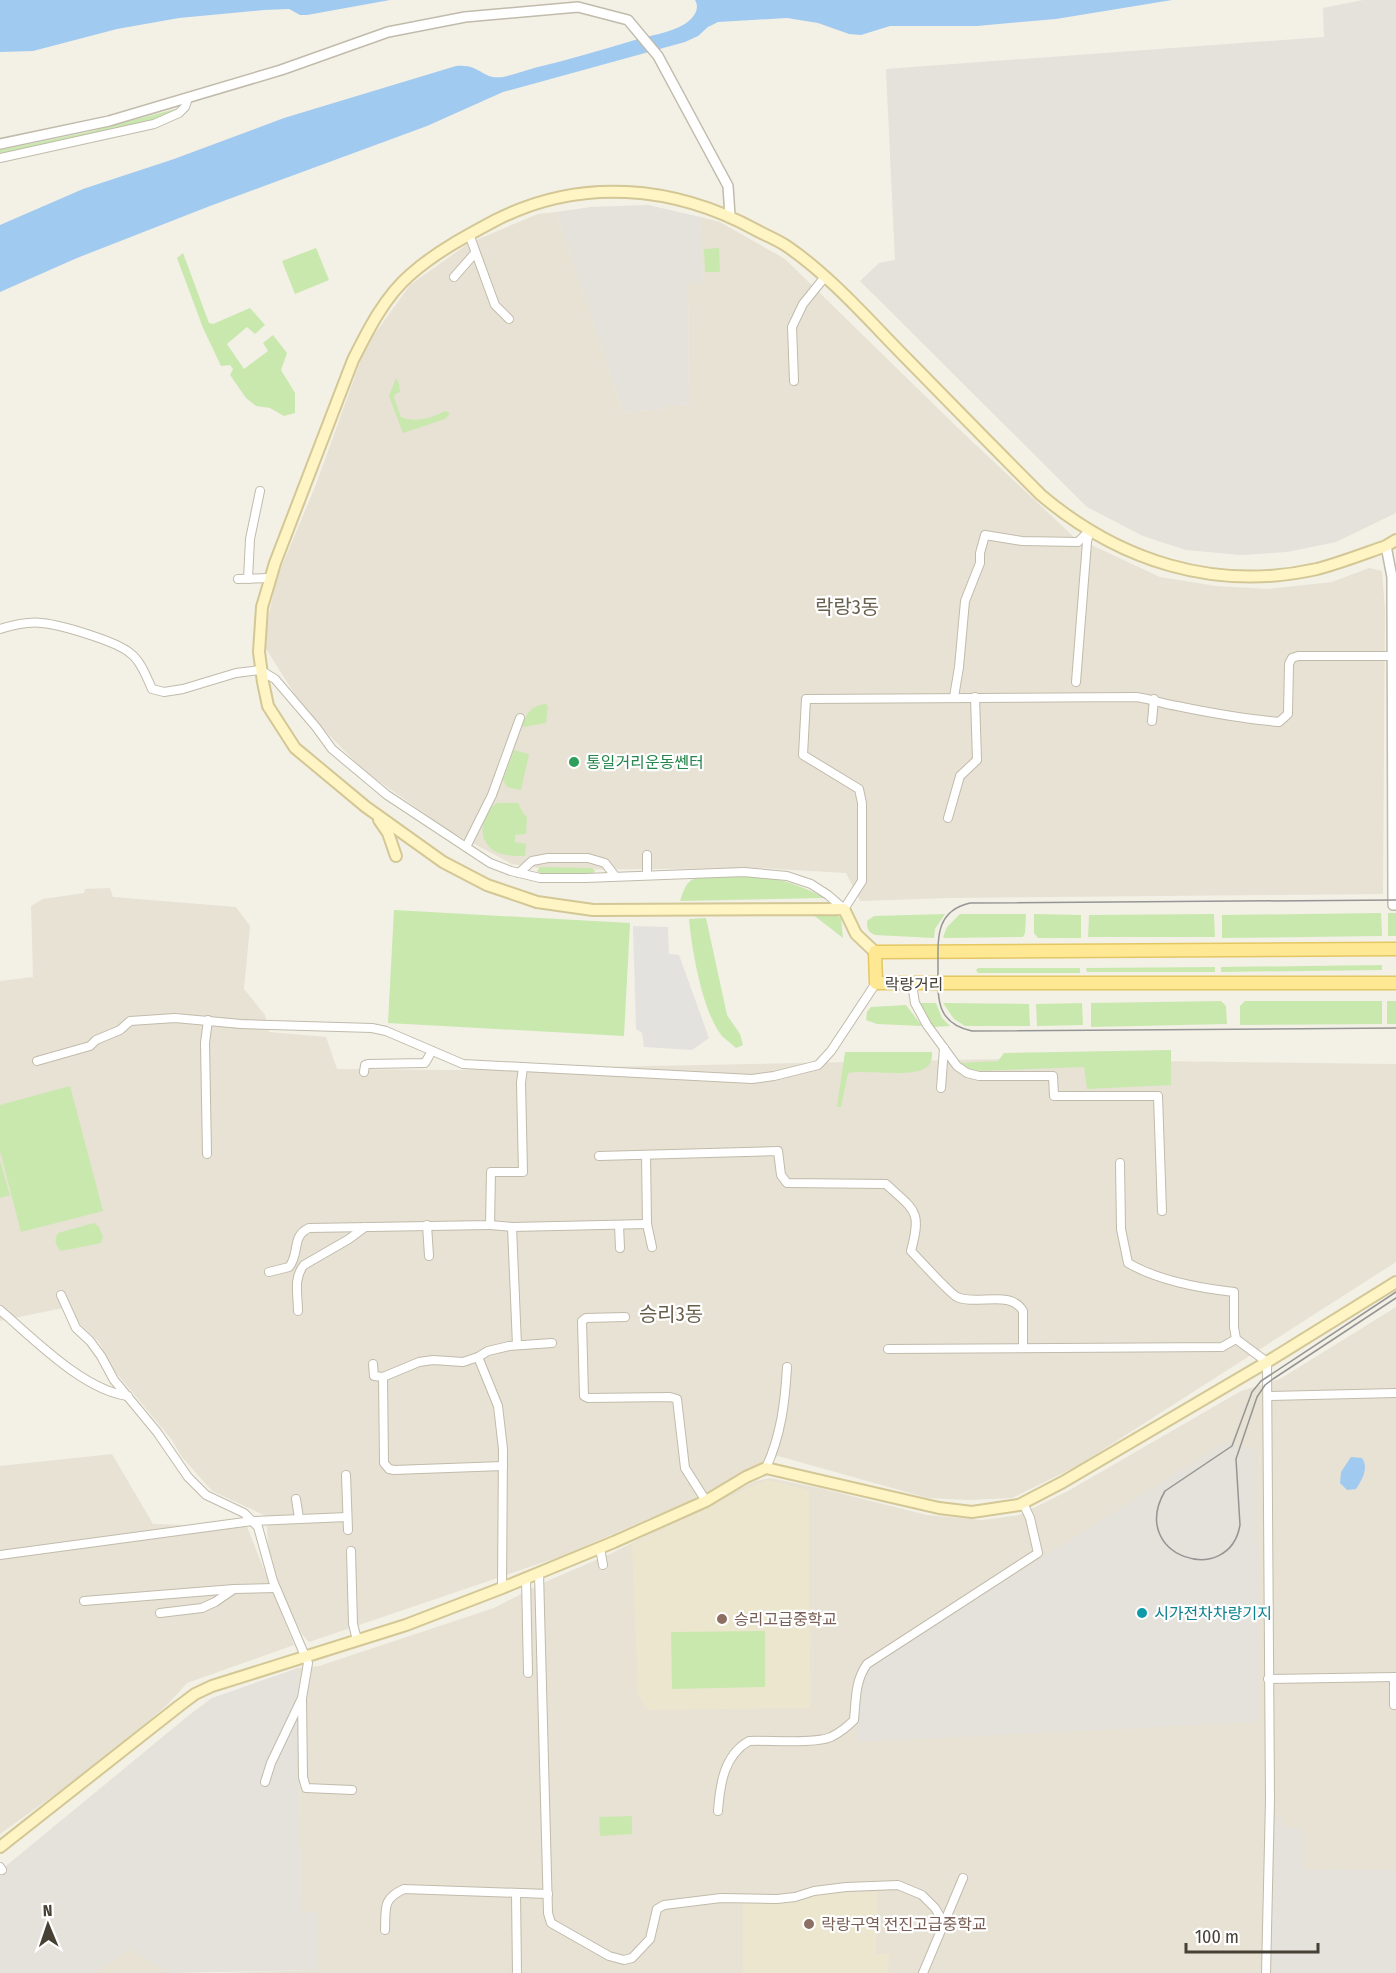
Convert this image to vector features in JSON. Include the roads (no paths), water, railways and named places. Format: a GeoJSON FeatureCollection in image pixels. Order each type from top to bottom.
{"type":"FeatureCollection","features":[{"type":"Feature","properties":{"kind":"main road"},"geometry":{"type":"LineString","coordinates":[[875,952],[856,934],[844,909],[593,910],[567,908],[521,897],[487,885],[458,871],[366,807],[295,748],[281,728],[268,706],[260,670],[259,631],[262,607],[270,578],[353,360],[368,329],[394,292],[410,275],[469,234],[519,208],[558,197],[632,192],[667,196],[700,204],[730,216],[788,247],[824,278],[1041,495],[1064,514],[1102,539],[1146,558],[1198,573],[1229,576],[1262,576],[1317,568],[1386,546],[1396,540]]}},
{"type":"Feature","properties":{"kind":"main road"},"geometry":{"type":"LineString","coordinates":[[366,807],[388,832],[396,856]]}},
{"type":"Feature","properties":{"kind":"main road","name":"락랑거리"},"geometry":{"type":"LineString","coordinates":[[1396,949],[875,952],[876,984],[1396,983]]}},
{"type":"Feature","properties":{"kind":"main road"},"geometry":{"type":"LineString","coordinates":[[0,1847],[195,1694],[212,1686],[406,1625],[502,1588],[706,1501],[766,1468],[939,1508],[972,1512],[1023,1503],[1267,1362],[1396,1282]]}},
{"type":"Feature","properties":{"kind":"street"},"geometry":{"type":"LineString","coordinates":[[0,144],[109,121],[281,70],[388,32],[465,17],[578,7],[628,20],[658,56],[728,186],[730,216]]}},
{"type":"Feature","properties":{"kind":"street"},"geometry":{"type":"LineString","coordinates":[[0,158],[154,124],[179,113],[185,107],[188,98]]}},
{"type":"Feature","properties":{"kind":"street"},"geometry":{"type":"LineString","coordinates":[[469,234],[495,305],[509,319]]}},
{"type":"Feature","properties":{"kind":"street"},"geometry":{"type":"LineString","coordinates":[[454,277],[475,253]]}},
{"type":"Feature","properties":{"kind":"street"},"geometry":{"type":"LineString","coordinates":[[794,381],[792,327],[795,316],[824,278]]}},
{"type":"Feature","properties":{"kind":"street"},"geometry":{"type":"LineString","coordinates":[[249,579],[250,538],[260,491]]}},
{"type":"Feature","properties":{"kind":"street"},"geometry":{"type":"LineString","coordinates":[[1076,682],[1089,531]]}},
{"type":"Feature","properties":{"kind":"street"},"geometry":{"type":"LineString","coordinates":[[954,697],[965,601],[980,563],[985,535],[1022,541],[1078,542],[1089,531]]}},
{"type":"Feature","properties":{"kind":"street"},"geometry":{"type":"LineString","coordinates":[[1386,546],[1394,594],[1392,656],[1393,905],[1396,905]]}},
{"type":"Feature","properties":{"kind":"street"},"geometry":{"type":"LineString","coordinates":[[238,579],[270,578]]}},
{"type":"Feature","properties":{"kind":"street"},"geometry":{"type":"LineString","coordinates":[[0,629],[17,624],[41,623],[97,639],[131,653],[152,689],[164,692],[183,689],[236,673],[260,670],[275,679],[332,749],[387,795],[490,863],[519,873],[540,878],[744,872],[787,876],[811,884],[844,909],[862,881],[862,803],[859,789],[803,755],[806,699],[975,697],[1154,699],[1174,706],[1279,722],[1288,714],[1289,664],[1292,658],[1298,656],[1392,656]]}},
{"type":"Feature","properties":{"kind":"street"},"geometry":{"type":"LineString","coordinates":[[948,818],[960,776],[977,760],[975,697]]}},
{"type":"Feature","properties":{"kind":"street"},"geometry":{"type":"LineString","coordinates":[[1152,722],[1154,699]]}},
{"type":"Feature","properties":{"kind":"street"},"geometry":{"type":"LineString","coordinates":[[466,847],[492,795],[520,718]]}},
{"type":"Feature","properties":{"kind":"street"},"geometry":{"type":"LineString","coordinates":[[647,855],[647,875]]}},
{"type":"Feature","properties":{"kind":"street"},"geometry":{"type":"LineString","coordinates":[[519,873],[532,861],[548,858],[588,858],[604,863],[615,876]]}},
{"type":"Feature","properties":{"kind":"street"},"geometry":{"type":"LineString","coordinates":[[37,1061],[90,1046],[96,1040],[120,1030],[130,1021],[175,1018],[241,1024],[372,1028],[386,1031],[463,1064],[752,1079],[818,1065],[831,1051],[876,984]]}},
{"type":"Feature","properties":{"kind":"street"},"geometry":{"type":"LineString","coordinates":[[912,984],[915,1003],[927,1025],[957,1066],[967,1073],[979,1076],[1053,1076],[1054,1096],[1158,1096],[1162,1211]]}},
{"type":"Feature","properties":{"kind":"street"},"geometry":{"type":"LineString","coordinates":[[207,1154],[205,1043],[208,1020]]}},
{"type":"Feature","properties":{"kind":"street"},"geometry":{"type":"LineString","coordinates":[[941,1089],[944,1048]]}},
{"type":"Feature","properties":{"kind":"street"},"geometry":{"type":"LineString","coordinates":[[364,1071],[364,1065],[368,1064],[425,1063],[432,1052]]}},
{"type":"Feature","properties":{"kind":"street"},"geometry":{"type":"LineString","coordinates":[[490,1225],[491,1172],[523,1172],[523,1067]]}},
{"type":"Feature","properties":{"kind":"street"},"geometry":{"type":"LineString","coordinates":[[599,1156],[778,1152],[781,1175],[787,1184],[886,1184],[914,1209],[917,1228],[911,1251],[956,1297],[976,1300],[1008,1300],[1020,1306],[1023,1311],[1023,1347]]}},
{"type":"Feature","properties":{"kind":"street"},"geometry":{"type":"LineString","coordinates":[[646,1155],[648,1224],[652,1247]]}},
{"type":"Feature","properties":{"kind":"street"},"geometry":{"type":"LineString","coordinates":[[1120,1163],[1121,1229],[1128,1263],[1144,1273],[1203,1288],[1234,1292],[1236,1339],[1267,1362],[1270,1800],[1266,1973]]}},
{"type":"Feature","properties":{"kind":"street"},"geometry":{"type":"LineString","coordinates":[[269,1272],[289,1267],[296,1256],[297,1238],[302,1231],[309,1228],[648,1224]]}},
{"type":"Feature","properties":{"kind":"street"},"geometry":{"type":"LineString","coordinates":[[427,1225],[429,1256]]}},
{"type":"Feature","properties":{"kind":"street"},"geometry":{"type":"LineString","coordinates":[[619,1225],[620,1248]]}},
{"type":"Feature","properties":{"kind":"street"},"geometry":{"type":"LineString","coordinates":[[298,1311],[297,1276],[299,1270],[365,1227]]}},
{"type":"Feature","properties":{"kind":"street"},"geometry":{"type":"LineString","coordinates":[[512,1227],[517,1345]]}},
{"type":"Feature","properties":{"kind":"street"},"geometry":{"type":"LineString","coordinates":[[61,1295],[76,1328],[102,1356],[114,1380],[157,1432],[188,1477],[206,1495],[244,1513],[258,1527],[275,1588],[308,1663],[302,1698],[303,1777],[306,1792],[352,1790]]}},
{"type":"Feature","properties":{"kind":"street"},"geometry":{"type":"LineString","coordinates":[[0,1310],[80,1376],[107,1391],[128,1396]]}},
{"type":"Feature","properties":{"kind":"street"},"geometry":{"type":"LineString","coordinates":[[625,1317],[586,1318],[582,1321],[584,1396],[588,1398],[670,1397],[677,1399],[685,1468],[706,1501]]}},
{"type":"Feature","properties":{"kind":"street"},"geometry":{"type":"LineString","coordinates":[[888,1349],[1222,1347],[1236,1339]]}},
{"type":"Feature","properties":{"kind":"street"},"geometry":{"type":"LineString","coordinates":[[373,1364],[374,1376],[383,1377],[419,1362],[433,1360],[463,1362],[488,1351],[517,1345],[552,1343]]}},
{"type":"Feature","properties":{"kind":"street"},"geometry":{"type":"LineString","coordinates":[[478,1357],[498,1407],[503,1449],[502,1588]]}},
{"type":"Feature","properties":{"kind":"street"},"geometry":{"type":"LineString","coordinates":[[766,1468],[776,1445],[783,1413],[787,1367]]}},
{"type":"Feature","properties":{"kind":"street"},"geometry":{"type":"LineString","coordinates":[[383,1377],[384,1463],[389,1469],[503,1466]]}},
{"type":"Feature","properties":{"kind":"street"},"geometry":{"type":"LineString","coordinates":[[1268,1396],[1396,1393]]}},
{"type":"Feature","properties":{"kind":"street"},"geometry":{"type":"LineString","coordinates":[[346,1475],[348,1530]]}},
{"type":"Feature","properties":{"kind":"street"},"geometry":{"type":"LineString","coordinates":[[296,1499],[299,1518]]}},
{"type":"Feature","properties":{"kind":"street"},"geometry":{"type":"LineString","coordinates":[[718,1811],[721,1783],[728,1762],[741,1745],[749,1741],[831,1737],[854,1720],[856,1688],[860,1674],[867,1664],[1040,1555],[1023,1503]]}},
{"type":"Feature","properties":{"kind":"street"},"geometry":{"type":"LineString","coordinates":[[0,1555],[252,1521],[347,1517]]}},
{"type":"Feature","properties":{"kind":"street"},"geometry":{"type":"LineString","coordinates":[[600,1548],[603,1565]]}},
{"type":"Feature","properties":{"kind":"street"},"geometry":{"type":"LineString","coordinates":[[351,1551],[353,1624],[357,1640]]}},
{"type":"Feature","properties":{"kind":"street"},"geometry":{"type":"LineString","coordinates":[[539,1573],[548,1913],[551,1923],[609,1956],[624,1960],[632,1958],[650,1939],[657,1909],[664,1905],[690,1903],[700,1899],[777,1899],[846,1887],[898,1885],[922,1895],[945,1923]]}},
{"type":"Feature","properties":{"kind":"street"},"geometry":{"type":"LineString","coordinates":[[526,1578],[528,1673]]}},
{"type":"Feature","properties":{"kind":"street"},"geometry":{"type":"LineString","coordinates":[[84,1600],[275,1588]]}},
{"type":"Feature","properties":{"kind":"street"},"geometry":{"type":"LineString","coordinates":[[160,1613],[202,1608],[234,1589]]}},
{"type":"Feature","properties":{"kind":"street"},"geometry":{"type":"LineString","coordinates":[[1268,1679],[1395,1677],[1394,1705]]}},
{"type":"Feature","properties":{"kind":"street"},"geometry":{"type":"LineString","coordinates":[[265,1782],[271,1763],[302,1698]]}},
{"type":"Feature","properties":{"kind":"street"},"geometry":{"type":"LineString","coordinates":[[923,1973],[963,1878]]}},
{"type":"Feature","properties":{"kind":"street"},"geometry":{"type":"LineString","coordinates":[[385,1930],[386,1902],[392,1894],[404,1889],[548,1894]]}},
{"type":"Feature","properties":{"kind":"street"},"geometry":{"type":"LineString","coordinates":[[516,1893],[517,1973]]}},
{"type":"Feature","properties":{"kind":"water"},"geometry":{"type":"Polygon","coordinates":[[[0,0],[390,0],[307,15],[300,15],[289,9],[179,18],[117,29],[33,51],[0,52],[0,0]]]}},
{"type":"Feature","properties":{"kind":"water"},"geometry":{"type":"Polygon","coordinates":[[[695,0],[1172,0],[1056,19],[977,26],[890,26],[861,35],[849,34],[818,23],[787,18],[718,22],[685,42],[503,92],[427,126],[210,206],[77,258],[0,292],[0,225],[83,189],[174,159],[284,118],[456,66],[471,67],[490,76],[503,77],[666,32],[678,28],[692,18],[697,7],[695,0]]]}},
{"type":"Feature","properties":{"kind":"water"},"geometry":{"type":"Polygon","coordinates":[[[1351,1457],[1362,1458],[1365,1470],[1356,1489],[1347,1490],[1340,1483],[1341,1472],[1351,1457]]]}},
{"type":"Feature","properties":{"kind":"tram line"},"geometry":{"type":"LineString","coordinates":[[1396,900],[970,903],[950,912],[944,919],[939,937],[938,957],[938,989],[941,1007],[951,1022],[972,1031],[1396,1028]]}},
{"type":"Feature","properties":{"kind":"tram line"},"geometry":{"type":"LineString","coordinates":[[1396,1292],[1261,1381],[1252,1392],[1232,1446],[1165,1491],[1157,1514],[1159,1533],[1169,1547],[1184,1556],[1201,1560],[1218,1556],[1232,1545],[1240,1525],[1236,1459],[1257,1397],[1265,1385],[1273,1379],[1396,1298]]}},
{"type":"Feature","properties":{"kind":"place","name":"통일거리운동쎈터"},"geometry":{"type":"Point","coordinates":[574,762]}},
{"type":"Feature","properties":{"kind":"place","name":"시가전차차량기지"},"geometry":{"type":"Point","coordinates":[1142,1613]}},
{"type":"Feature","properties":{"kind":"place","name":"승리고급중학교"},"geometry":{"type":"Point","coordinates":[722,1619]}},
{"type":"Feature","properties":{"kind":"place","name":"락랑구역 전진고급중학교"},"geometry":{"type":"Point","coordinates":[809,1924]}},
{"type":"Feature","properties":{"kind":"district","name":"락랑3동"},"geometry":{"type":"Point","coordinates":[847,607]}},
{"type":"Feature","properties":{"kind":"district","name":"승리3동"},"geometry":{"type":"Point","coordinates":[671,1314]}}]}
